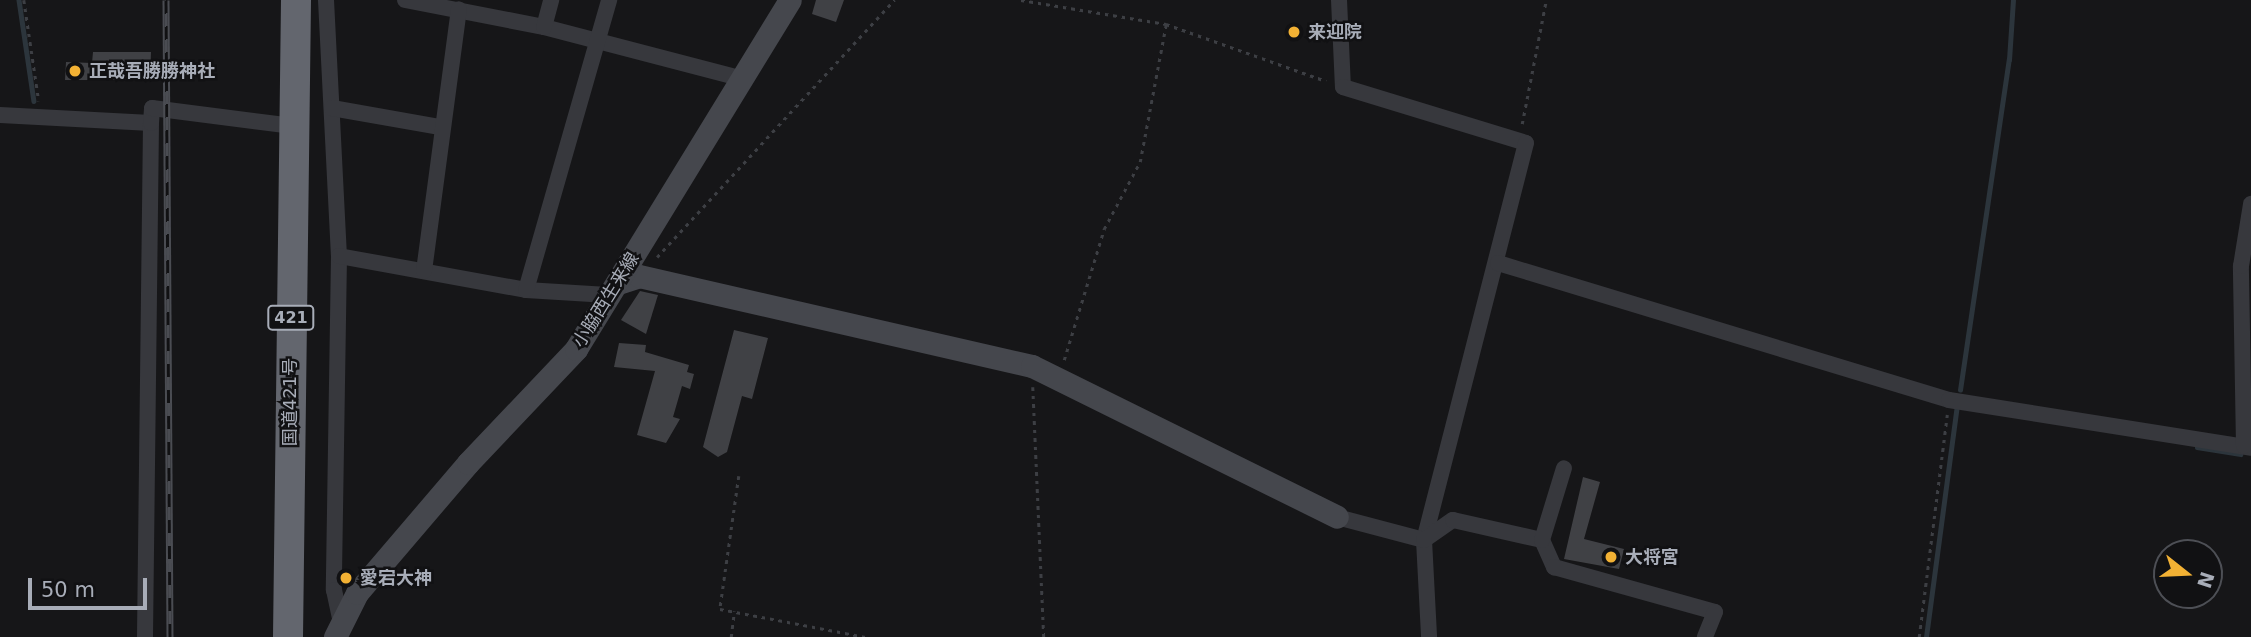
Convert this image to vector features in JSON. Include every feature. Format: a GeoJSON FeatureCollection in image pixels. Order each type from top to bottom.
{"type":"FeatureCollection","features":[{"type":"Feature","properties":{"kind":"highway","name":"国道421号"},"geometry":{"type":"LineString","coordinates":[[288,637],[296,0]]}},
{"type":"Feature","properties":{"kind":"main road","name":"小脇西生来線"},"geometry":{"type":"LineString","coordinates":[[339,631],[357,593],[468,463],[576,349],[622,285],[740,78],[790,0]]}},
{"type":"Feature","properties":{"kind":"main road"},"geometry":{"type":"LineString","coordinates":[[622,285],[1032,366],[1337,517]]}},
{"type":"Feature","properties":{"kind":"street"},"geometry":{"type":"LineString","coordinates":[[326,0],[339,256],[334,590],[339,631]]}},
{"type":"Feature","properties":{"kind":"street"},"geometry":{"type":"LineString","coordinates":[[405,0],[597,39],[740,78]]}},
{"type":"Feature","properties":{"kind":"street"},"geometry":{"type":"LineString","coordinates":[[544,27],[551,0]]}},
{"type":"Feature","properties":{"kind":"street"},"geometry":{"type":"LineString","coordinates":[[526,290],[609,0]]}},
{"type":"Feature","properties":{"kind":"street"},"geometry":{"type":"LineString","coordinates":[[1339,0],[1343,87],[1526,143],[1498,263],[1424,540],[1429,637]]}},
{"type":"Feature","properties":{"kind":"street"},"geometry":{"type":"LineString","coordinates":[[424,271],[440,127],[459,9]]}},
{"type":"Feature","properties":{"kind":"street"},"geometry":{"type":"LineString","coordinates":[[145,637],[152,108],[293,126]]}},
{"type":"Feature","properties":{"kind":"street"},"geometry":{"type":"LineString","coordinates":[[332,108],[440,127]]}},
{"type":"Feature","properties":{"kind":"street"},"geometry":{"type":"LineString","coordinates":[[0,115],[41,115],[151,123]]}},
{"type":"Feature","properties":{"kind":"street"},"geometry":{"type":"LineString","coordinates":[[1498,263],[1949,400],[2247,447],[2241,266],[2251,204]]}},
{"type":"Feature","properties":{"kind":"street"},"geometry":{"type":"LineString","coordinates":[[339,256],[526,290],[622,285]]}},
{"type":"Feature","properties":{"kind":"street"},"geometry":{"type":"LineString","coordinates":[[1564,468],[1542,540],[1554,567],[1715,612],[1705,637]]}},
{"type":"Feature","properties":{"kind":"street"},"geometry":{"type":"LineString","coordinates":[[1337,517],[1424,540],[1453,520],[1542,540]]}},
{"type":"Feature","properties":{"kind":"path"},"geometry":{"type":"LineString","coordinates":[[24,0],[41,115]]}},
{"type":"Feature","properties":{"kind":"path"},"geometry":{"type":"LineString","coordinates":[[622,285],[894,0]]}},
{"type":"Feature","properties":{"kind":"path"},"geometry":{"type":"LineString","coordinates":[[1021,0],[1166,24],[1343,87]]}},
{"type":"Feature","properties":{"kind":"path"},"geometry":{"type":"LineString","coordinates":[[1517,141],[1546,0]]}},
{"type":"Feature","properties":{"kind":"path"},"geometry":{"type":"LineString","coordinates":[[1058,380],[1104,229],[1140,162],[1166,24]]}},
{"type":"Feature","properties":{"kind":"path"},"geometry":{"type":"LineString","coordinates":[[1032,366],[1044,637]]}},
{"type":"Feature","properties":{"kind":"path"},"geometry":{"type":"LineString","coordinates":[[1920,637],[1949,400]]}},
{"type":"Feature","properties":{"kind":"path"},"geometry":{"type":"LineString","coordinates":[[738,476],[720,609],[865,637]]}},
{"type":"Feature","properties":{"kind":"path"},"geometry":{"type":"LineString","coordinates":[[731,637],[734,611]]}},
{"type":"Feature","properties":{"kind":"building"},"geometry":{"type":"Polygon","coordinates":[[[816,0],[844,0],[836,22],[812,14],[816,0]]]}},
{"type":"Feature","properties":{"kind":"building"},"geometry":{"type":"Polygon","coordinates":[[[93,52],[151,52],[150,80],[65,80],[66,62],[92,63],[93,52]]]}},
{"type":"Feature","properties":{"kind":"building"},"geometry":{"type":"Polygon","coordinates":[[[640,291],[658,295],[646,334],[621,320],[640,291]]]}},
{"type":"Feature","properties":{"kind":"building"},"geometry":{"type":"Polygon","coordinates":[[[734,330],[768,338],[752,399],[742,396],[727,452],[718,457],[703,447],[734,330]]]}},
{"type":"Feature","properties":{"kind":"building"},"geometry":{"type":"Polygon","coordinates":[[[619,343],[646,345],[645,352],[689,365],[687,372],[694,374],[690,389],[682,386],[673,417],[680,419],[666,443],[637,435],[655,371],[614,367],[619,343]]]}},
{"type":"Feature","properties":{"kind":"building"},"geometry":{"type":"Polygon","coordinates":[[[1583,477],[1600,482],[1584,539],[1624,549],[1619,569],[1564,559],[1583,477]]]}},
{"type":"Feature","properties":{"kind":"waterway"},"geometry":{"type":"LineString","coordinates":[[19,0],[34,101]]}},
{"type":"Feature","properties":{"kind":"waterway"},"geometry":{"type":"LineString","coordinates":[[1960,390],[2009,60],[2013,0]]}},
{"type":"Feature","properties":{"kind":"waterway"},"geometry":{"type":"LineString","coordinates":[[1926,637],[1957,405]]}},
{"type":"Feature","properties":{"kind":"waterway"},"geometry":{"type":"LineString","coordinates":[[2197,447],[2240,454]]}},
{"type":"Feature","properties":{"kind":"railway"},"geometry":{"type":"LineString","coordinates":[[166,0],[170,637]]}},
{"type":"Feature","properties":{"kind":"place","name":"来迎院"},"geometry":{"type":"Point","coordinates":[1294,32]}},
{"type":"Feature","properties":{"kind":"place","name":"正哉吾勝勝神社"},"geometry":{"type":"Point","coordinates":[75,71]}},
{"type":"Feature","properties":{"kind":"place","name":"大将宮"},"geometry":{"type":"Point","coordinates":[1611,557]}},
{"type":"Feature","properties":{"kind":"place","name":"愛宕大神"},"geometry":{"type":"Point","coordinates":[346,578]}}]}
